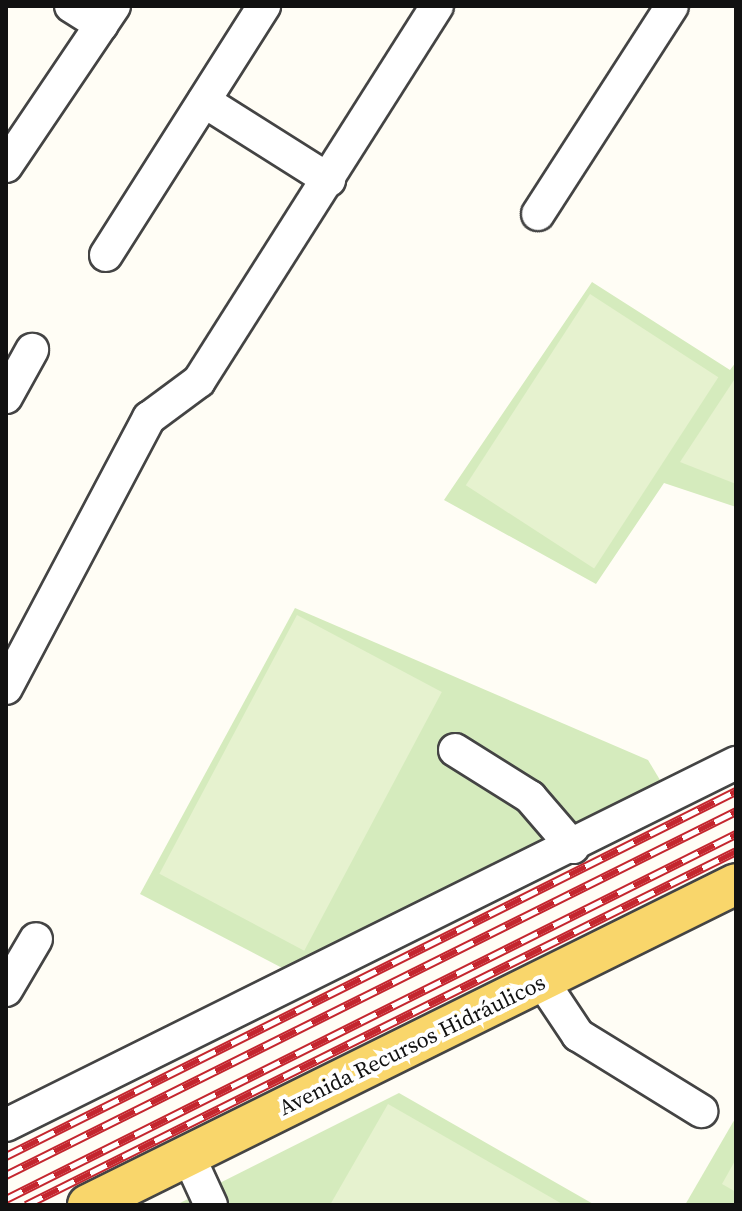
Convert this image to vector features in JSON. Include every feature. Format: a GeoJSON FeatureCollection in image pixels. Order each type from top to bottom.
{"type":"FeatureCollection","features":[{"type":"Feature","properties":{"kind":"main road","name":"Avenida Recursos Hidráulicos"},"geometry":{"type":"LineString","coordinates":[[88,1205],[736,884]]}},
{"type":"Feature","properties":{"kind":"street"},"geometry":{"type":"LineString","coordinates":[[6,166],[108,16],[71,6]]}},
{"type":"Feature","properties":{"kind":"street"},"geometry":{"type":"LineString","coordinates":[[106,255],[264,6]]}},
{"type":"Feature","properties":{"kind":"street"},"geometry":{"type":"LineString","coordinates":[[6,688],[149,418],[199,381],[437,6]]}},
{"type":"Feature","properties":{"kind":"street"},"geometry":{"type":"LineString","coordinates":[[538,214],[672,6]]}},
{"type":"Feature","properties":{"kind":"street"},"geometry":{"type":"LineString","coordinates":[[204,101],[329,180]]}},
{"type":"Feature","properties":{"kind":"street"},"geometry":{"type":"LineString","coordinates":[[6,397],[32,350]]}},
{"type":"Feature","properties":{"kind":"street"},"geometry":{"type":"LineString","coordinates":[[455,750],[530,797],[573,847]]}},
{"type":"Feature","properties":{"kind":"street"},"geometry":{"type":"LineString","coordinates":[[6,1125],[573,847],[736,763]]}},
{"type":"Feature","properties":{"kind":"street"},"geometry":{"type":"LineString","coordinates":[[6,990],[36,939]]}},
{"type":"Feature","properties":{"kind":"street"},"geometry":{"type":"LineString","coordinates":[[542,981],[578,1035],[701,1111]]}},
{"type":"Feature","properties":{"kind":"street"},"geometry":{"type":"LineString","coordinates":[[188,1155],[211,1205]]}},
{"type":"Feature","properties":{"kind":"green space"},"geometry":{"type":"Polygon","coordinates":[[[592,282],[730,370],[736,362],[736,507],[664,483],[596,584],[444,500],[592,282]]]}},
{"type":"Feature","properties":{"kind":"green space"},"geometry":{"type":"Polygon","coordinates":[[[590,294],[718,377],[594,569],[466,485],[590,294]]]}},
{"type":"Feature","properties":{"kind":"green space"},"geometry":{"type":"Polygon","coordinates":[[[736,377],[736,484],[680,462],[736,377]]]}},
{"type":"Feature","properties":{"kind":"green space"},"geometry":{"type":"Polygon","coordinates":[[[295,608],[648,760],[663,785],[288,971],[140,894],[295,608]]]}},
{"type":"Feature","properties":{"kind":"green space"},"geometry":{"type":"Polygon","coordinates":[[[297,615],[442,692],[304,951],[159,874],[297,615]]]}},
{"type":"Feature","properties":{"kind":"green space"},"geometry":{"type":"Polygon","coordinates":[[[399,1093],[595,1205],[176,1205],[399,1093]]]}},
{"type":"Feature","properties":{"kind":"green space"},"geometry":{"type":"Polygon","coordinates":[[[388,1104],[564,1205],[330,1205],[388,1104]]]}},
{"type":"Feature","properties":{"kind":"green space"},"geometry":{"type":"Polygon","coordinates":[[[736,1117],[736,1205],[685,1205],[736,1117]]]}},
{"type":"Feature","properties":{"kind":"green space"},"geometry":{"type":"Polygon","coordinates":[[[736,1159],[736,1192],[722,1184],[736,1159]]]}},
{"type":"Feature","properties":{"kind":"railway"},"geometry":{"type":"LineString","coordinates":[[6,1156],[736,791]]}},
{"type":"Feature","properties":{"kind":"railway"},"geometry":{"type":"LineString","coordinates":[[6,1175],[736,811]]}},
{"type":"Feature","properties":{"kind":"railway"},"geometry":{"type":"LineString","coordinates":[[6,1199],[736,834]]}},
{"type":"Feature","properties":{"kind":"railway"},"geometry":{"type":"LineString","coordinates":[[26,1205],[736,851]]}}]}
